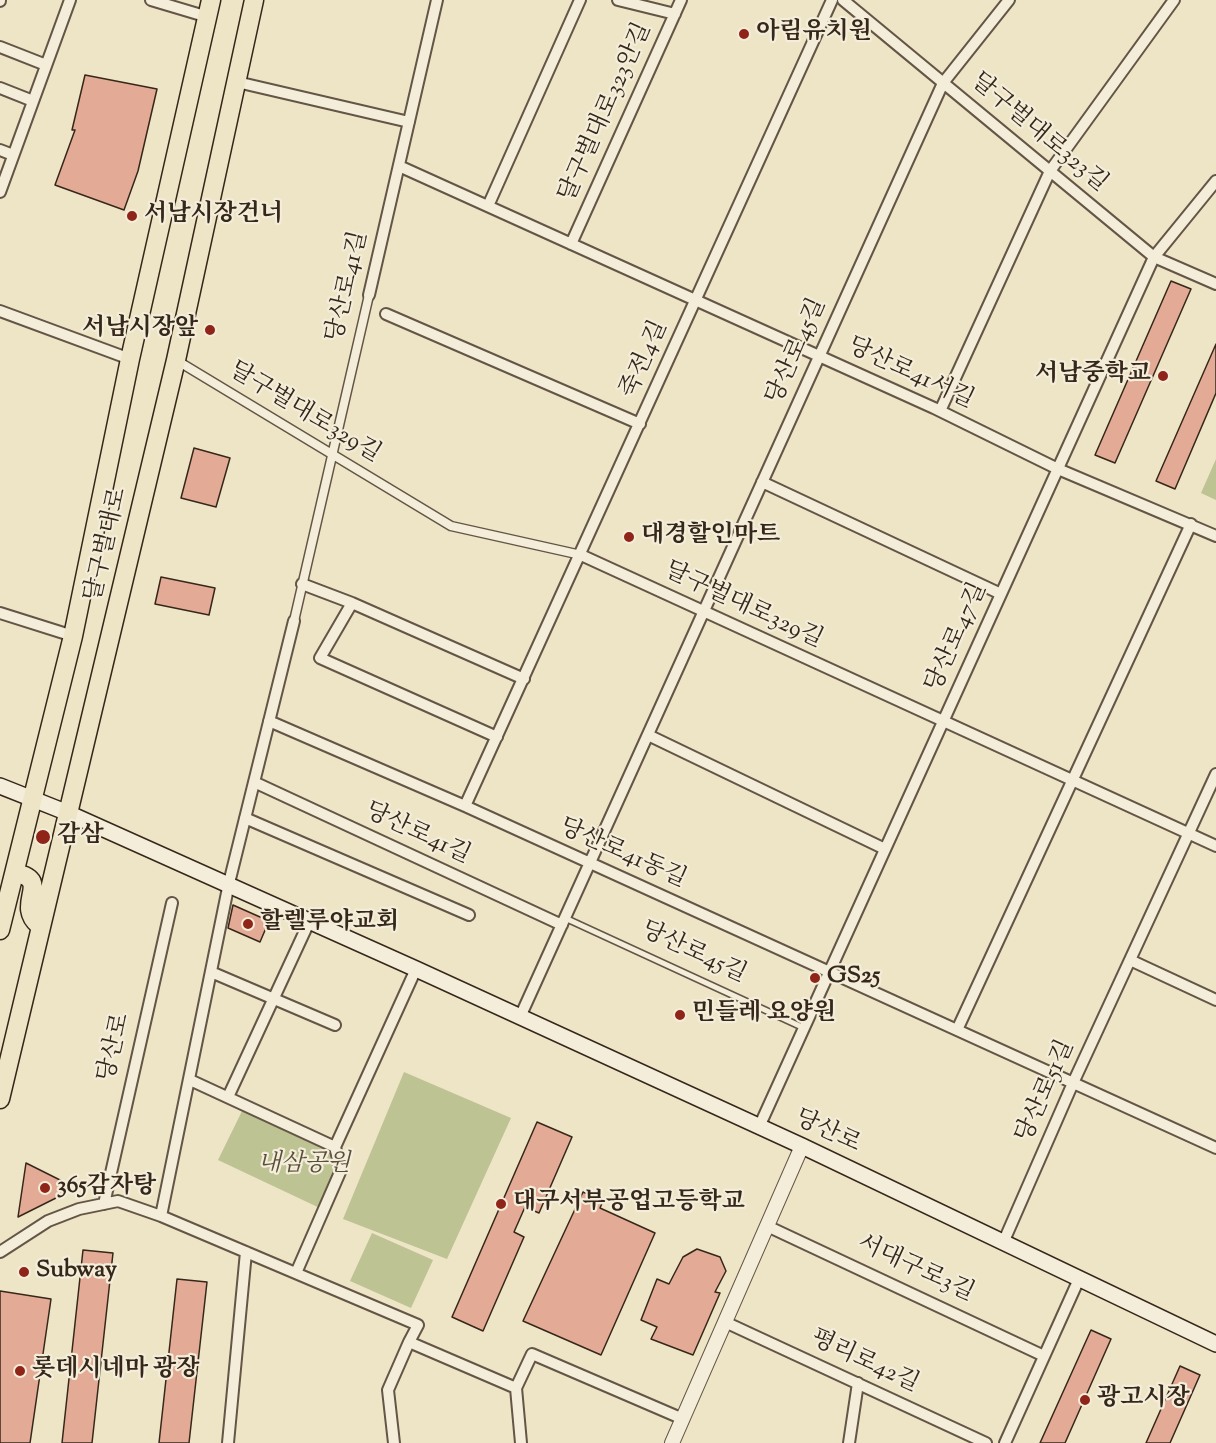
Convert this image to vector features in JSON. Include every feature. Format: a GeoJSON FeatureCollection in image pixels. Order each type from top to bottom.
{"type":"FeatureCollection","features":[{"type":"Feature","properties":{"kind":"main road","name":"달구벌대로"},"geometry":{"type":"LineString","coordinates":[[0,1099],[39,925],[176,360],[254,0]]}},
{"type":"Feature","properties":{"kind":"main road","name":"달구벌대로"},"geometry":{"type":"LineString","coordinates":[[0,930],[73,636],[130,359],[210,8]]}},
{"type":"Feature","properties":{"kind":"main road","name":"당산로"},"geometry":{"type":"LineString","coordinates":[[0,786],[33,798],[229,883],[759,1126],[1216,1344]]}},
{"type":"Feature","properties":{"kind":"main road"},"geometry":{"type":"LineString","coordinates":[[15,873],[26,875],[31,880],[33,887],[28,910],[31,918],[39,925]]}},
{"type":"Feature","properties":{"kind":"street"},"geometry":{"type":"LineString","coordinates":[[0,192],[70,0]]}},
{"type":"Feature","properties":{"kind":"street","name":"달구벌대로"},"geometry":{"type":"LineString","coordinates":[[150,0],[210,8]]}},
{"type":"Feature","properties":{"kind":"street","name":"당산로41길"},"geometry":{"type":"LineString","coordinates":[[229,883],[294,621],[437,0]]}},
{"type":"Feature","properties":{"kind":"street"},"geometry":{"type":"LineString","coordinates":[[488,206],[580,0]]}},
{"type":"Feature","properties":{"kind":"street"},"geometry":{"type":"LineString","coordinates":[[618,0],[675,14]]}},
{"type":"Feature","properties":{"kind":"street","name":"달구벌대로323안길"},"geometry":{"type":"LineString","coordinates":[[571,243],[681,0]]}},
{"type":"Feature","properties":{"kind":"street","name":"죽전4길"},"geometry":{"type":"LineString","coordinates":[[465,806],[832,0]]}},
{"type":"Feature","properties":{"kind":"street","name":"달구벌대로323길"},"geometry":{"type":"LineString","coordinates":[[843,0],[1154,257],[1216,284]]}},
{"type":"Feature","properties":{"kind":"street","name":"당산로45길"},"geometry":{"type":"LineString","coordinates":[[520,1017],[943,83],[1009,0]]}},
{"type":"Feature","properties":{"kind":"street"},"geometry":{"type":"LineString","coordinates":[[940,411],[1050,171],[1174,0]]}},
{"type":"Feature","properties":{"kind":"street"},"geometry":{"type":"LineString","coordinates":[[0,47],[46,65]]}},
{"type":"Feature","properties":{"kind":"street"},"geometry":{"type":"LineString","coordinates":[[237,82],[409,122]]}},
{"type":"Feature","properties":{"kind":"street"},"geometry":{"type":"LineString","coordinates":[[0,87],[33,100]]}},
{"type":"Feature","properties":{"kind":"street"},"geometry":{"type":"LineString","coordinates":[[0,150],[13,155]]}},
{"type":"Feature","properties":{"kind":"street","name":"당산로41서길"},"geometry":{"type":"LineString","coordinates":[[399,166],[940,411],[1058,469],[1216,536]]}},
{"type":"Feature","properties":{"kind":"street","name":"당산로47길"},"geometry":{"type":"LineString","coordinates":[[759,1126],[1154,257],[1216,181]]}},
{"type":"Feature","properties":{"kind":"street"},"geometry":{"type":"LineString","coordinates":[[0,311],[130,359]]}},
{"type":"Feature","properties":{"kind":"street","name":"당산로41길"},"geometry":{"type":"LineString","coordinates":[[386,314],[640,424]]}},
{"type":"Feature","properties":{"kind":"street","name":"달구벌대로329길"},"geometry":{"type":"LineString","coordinates":[[176,360],[451,526],[581,555],[1216,846]]}},
{"type":"Feature","properties":{"kind":"street"},"geometry":{"type":"LineString","coordinates":[[762,482],[1001,594]]}},
{"type":"Feature","properties":{"kind":"street"},"geometry":{"type":"LineString","coordinates":[[957,1030],[1191,524]]}},
{"type":"Feature","properties":{"kind":"street"},"geometry":{"type":"LineString","coordinates":[[302,584],[352,603],[524,679]]}},
{"type":"Feature","properties":{"kind":"street"},"geometry":{"type":"LineString","coordinates":[[352,603],[320,658],[497,737]]}},
{"type":"Feature","properties":{"kind":"street"},"geometry":{"type":"LineString","coordinates":[[0,613],[73,636]]}},
{"type":"Feature","properties":{"kind":"street","name":"당산로41동길"},"geometry":{"type":"LineString","coordinates":[[269,721],[465,806],[1216,1148]]}},
{"type":"Feature","properties":{"kind":"street"},"geometry":{"type":"LineString","coordinates":[[648,735],[885,849]]}},
{"type":"Feature","properties":{"kind":"street","name":"당산로51길"},"geometry":{"type":"LineString","coordinates":[[1003,1243],[1073,1083],[1216,774]]}},
{"type":"Feature","properties":{"kind":"street","name":"당산로41길"},"geometry":{"type":"LineString","coordinates":[[254,782],[563,922]]}},
{"type":"Feature","properties":{"kind":"street"},"geometry":{"type":"LineString","coordinates":[[245,818],[469,915]]}},
{"type":"Feature","properties":{"kind":"street"},"geometry":{"type":"LineString","coordinates":[[161,1216],[229,883]]}},
{"type":"Feature","properties":{"kind":"street","name":"당산로"},"geometry":{"type":"LineString","coordinates":[[104,1204],[172,903]]}},
{"type":"Feature","properties":{"kind":"street"},"geometry":{"type":"LineString","coordinates":[[228,1097],[310,920]]}},
{"type":"Feature","properties":{"kind":"street"},"geometry":{"type":"LineString","coordinates":[[1130,960],[1216,1000]]}},
{"type":"Feature","properties":{"kind":"street"},"geometry":{"type":"LineString","coordinates":[[296,1273],[341,1170],[335,1147],[416,969]]}},
{"type":"Feature","properties":{"kind":"street"},"geometry":{"type":"LineString","coordinates":[[211,972],[335,1025]]}},
{"type":"Feature","properties":{"kind":"street"},"geometry":{"type":"LineString","coordinates":[[190,1080],[335,1147]]}},
{"type":"Feature","properties":{"kind":"street"},"geometry":{"type":"LineString","coordinates":[[672,1443],[802,1146]]}},
{"type":"Feature","properties":{"kind":"street"},"geometry":{"type":"LineString","coordinates":[[0,1252],[48,1221],[79,1209],[118,1201],[161,1216],[418,1325],[388,1390],[394,1443]]}},
{"type":"Feature","properties":{"kind":"street","name":"서대구로3길"},"geometry":{"type":"LineString","coordinates":[[767,1226],[1044,1356]]}},
{"type":"Feature","properties":{"kind":"street"},"geometry":{"type":"LineString","coordinates":[[228,1443],[246,1252]]}},
{"type":"Feature","properties":{"kind":"street"},"geometry":{"type":"LineString","coordinates":[[1005,1443],[1078,1279]]}},
{"type":"Feature","properties":{"kind":"street","name":"평리로42길"},"geometry":{"type":"LineString","coordinates":[[725,1322],[986,1443]]}},
{"type":"Feature","properties":{"kind":"street"},"geometry":{"type":"LineString","coordinates":[[409,1342],[516,1388]]}},
{"type":"Feature","properties":{"kind":"street"},"geometry":{"type":"LineString","coordinates":[[521,1443],[516,1388],[532,1354],[683,1419]]}},
{"type":"Feature","properties":{"kind":"street"},"geometry":{"type":"LineString","coordinates":[[849,1443],[858,1383]]}},
{"type":"Feature","properties":{"kind":"lane","name":"당산로45길"},"geometry":{"type":"LineString","coordinates":[[563,922],[804,1029]]}},
{"type":"Feature","properties":{"kind":"green space"},"geometry":{"type":"Polygon","coordinates":[[[1216,459],[1216,500],[1201,493],[1216,459]]]}},
{"type":"Feature","properties":{"kind":"green space"},"geometry":{"type":"Polygon","coordinates":[[[404,1072],[511,1118],[447,1259],[343,1219],[404,1072]]]}},
{"type":"Feature","properties":{"kind":"green space","name":"내삼공원"},"geometry":{"type":"Polygon","coordinates":[[[245,1105],[335,1147],[341,1170],[324,1210],[218,1160],[245,1105]]]}},
{"type":"Feature","properties":{"kind":"green space"},"geometry":{"type":"Polygon","coordinates":[[[372,1233],[433,1260],[411,1308],[350,1281],[372,1233]]]}},
{"type":"Feature","properties":{"kind":"building"},"geometry":{"type":"Polygon","coordinates":[[[85,75],[157,89],[138,171],[124,210],[55,185],[75,130],[72,130],[85,75]]]}},
{"type":"Feature","properties":{"kind":"building"},"geometry":{"type":"Polygon","coordinates":[[[1171,281],[1191,289],[1115,463],[1095,455],[1171,281]]]}},
{"type":"Feature","properties":{"kind":"building"},"geometry":{"type":"Polygon","coordinates":[[[1216,344],[1216,393],[1175,489],[1156,481],[1216,344]]]}},
{"type":"Feature","properties":{"kind":"building"},"geometry":{"type":"Polygon","coordinates":[[[194,448],[230,458],[216,507],[181,498],[194,448]]]}},
{"type":"Feature","properties":{"kind":"building"},"geometry":{"type":"Polygon","coordinates":[[[161,577],[215,588],[209,615],[155,604],[161,577]]]}},
{"type":"Feature","properties":{"kind":"building","name":"할렐루야교회"},"geometry":{"type":"Polygon","coordinates":[[[233,905],[269,921],[260,942],[228,928],[233,905]]]}},
{"type":"Feature","properties":{"kind":"building"},"geometry":{"type":"Polygon","coordinates":[[[537,1122],[572,1137],[539,1213],[525,1207],[514,1232],[524,1237],[483,1331],[452,1317],[537,1122]]]}},
{"type":"Feature","properties":{"kind":"building","name":"365감자탕"},"geometry":{"type":"Polygon","coordinates":[[[26,1163],[68,1184],[66,1193],[18,1217],[26,1163]]]}},
{"type":"Feature","properties":{"kind":"building"},"geometry":{"type":"Polygon","coordinates":[[[583,1192],[603,1201],[600,1208],[655,1233],[601,1355],[523,1321],[583,1192]]]}},
{"type":"Feature","properties":{"kind":"building"},"geometry":{"type":"Polygon","coordinates":[[[697,1249],[720,1257],[726,1271],[715,1292],[720,1293],[693,1355],[651,1339],[657,1327],[641,1320],[657,1279],[669,1284],[683,1257],[697,1249]]]}},
{"type":"Feature","properties":{"kind":"building"},"geometry":{"type":"Polygon","coordinates":[[[83,1250],[113,1253],[92,1443],[62,1443],[83,1250]]]}},
{"type":"Feature","properties":{"kind":"building"},"geometry":{"type":"Polygon","coordinates":[[[177,1279],[207,1282],[189,1443],[159,1443],[177,1279]]]}},
{"type":"Feature","properties":{"kind":"building","name":"롯데시네마 광장"},"geometry":{"type":"Polygon","coordinates":[[[0,1291],[51,1299],[30,1443],[0,1443],[0,1291]]]}},
{"type":"Feature","properties":{"kind":"building"},"geometry":{"type":"Polygon","coordinates":[[[1091,1330],[1111,1339],[1065,1443],[1040,1443],[1091,1330]]]}},
{"type":"Feature","properties":{"kind":"building"},"geometry":{"type":"Polygon","coordinates":[[[1180,1366],[1200,1375],[1170,1443],[1146,1443],[1180,1366]]]}},
{"type":"Feature","properties":{"kind":"place","name":"아림유치원"},"geometry":{"type":"Point","coordinates":[744,34]}},
{"type":"Feature","properties":{"kind":"place","name":"서남시장건너"},"geometry":{"type":"Point","coordinates":[132,216]}},
{"type":"Feature","properties":{"kind":"place","name":"서남시장앞"},"geometry":{"type":"Point","coordinates":[210,330]}},
{"type":"Feature","properties":{"kind":"place","name":"서남중학교"},"geometry":{"type":"Point","coordinates":[1163,376]}},
{"type":"Feature","properties":{"kind":"place","name":"대경할인마트"},"geometry":{"type":"Point","coordinates":[629,537]}},
{"type":"Feature","properties":{"kind":"place","name":"감삼"},"geometry":{"type":"Point","coordinates":[43,837]}},
{"type":"Feature","properties":{"kind":"place","name":"할렐루야교회"},"geometry":{"type":"Point","coordinates":[248,924]}},
{"type":"Feature","properties":{"kind":"place","name":"GS25"},"geometry":{"type":"Point","coordinates":[815,978]}},
{"type":"Feature","properties":{"kind":"place","name":"민들레 요양원"},"geometry":{"type":"Point","coordinates":[680,1015]}},
{"type":"Feature","properties":{"kind":"place","name":"365감자탕"},"geometry":{"type":"Point","coordinates":[45,1188]}},
{"type":"Feature","properties":{"kind":"place","name":"대구서부공업고등학교"},"geometry":{"type":"Point","coordinates":[501,1204]}},
{"type":"Feature","properties":{"kind":"place","name":"Subway"},"geometry":{"type":"Point","coordinates":[24,1272]}},
{"type":"Feature","properties":{"kind":"place","name":"롯데시네마 광장"},"geometry":{"type":"Point","coordinates":[20,1371]}},
{"type":"Feature","properties":{"kind":"place","name":"광고시장"},"geometry":{"type":"Point","coordinates":[1085,1400]}}]}
